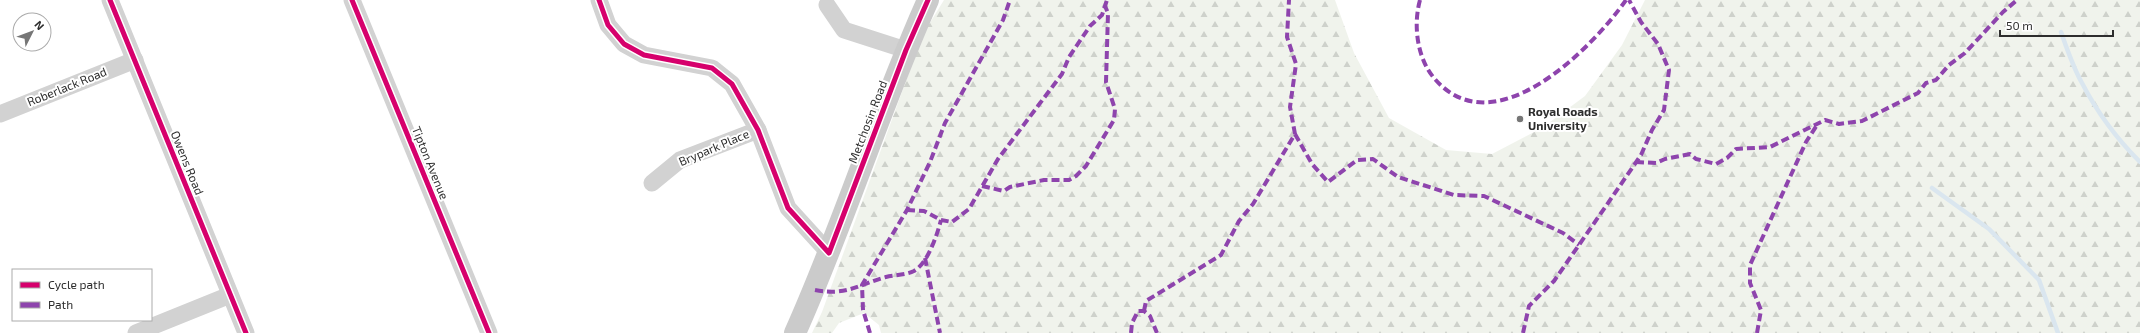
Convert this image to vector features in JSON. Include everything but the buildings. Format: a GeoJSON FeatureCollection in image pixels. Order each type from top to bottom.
{"type":"FeatureCollection","features":[{"type":"Feature","properties":{"kind":"main road","name":"Metchosin Road"},"geometry":{"type":"LineString","coordinates":[[795,333],[830,253],[906,50],[928,0]]}},
{"type":"Feature","properties":{"kind":"street","name":"Owens Road"},"geometry":{"type":"LineString","coordinates":[[110,0],[246,333]]}},
{"type":"Feature","properties":{"kind":"street","name":"Tipton Avenue"},"geometry":{"type":"LineString","coordinates":[[352,0],[489,333]]}},
{"type":"Feature","properties":{"kind":"street"},"geometry":{"type":"LineString","coordinates":[[599,0],[608,25],[624,44],[644,55],[712,68],[732,84],[758,130],[788,208],[830,253]]}},
{"type":"Feature","properties":{"kind":"street"},"geometry":{"type":"LineString","coordinates":[[827,5],[844,30],[906,50]]}},
{"type":"Feature","properties":{"kind":"street","name":"Roberlack Road"},"geometry":{"type":"LineString","coordinates":[[0,114],[134,60]]}},
{"type":"Feature","properties":{"kind":"street","name":"Brypark Place"},"geometry":{"type":"LineString","coordinates":[[652,183],[680,160],[758,130]]}},
{"type":"Feature","properties":{"kind":"street"},"geometry":{"type":"LineString","coordinates":[[136,333],[230,295]]}},
{"type":"Feature","properties":{"kind":"green space","name":"Royal Roads University"},"geometry":{"type":"Polygon","coordinates":[[[944,0],[1335,0],[1354,53],[1389,118],[1446,150],[1492,154],[1542,128],[1585,96],[1622,45],[1645,0],[2140,0],[2140,333],[881,333],[879,325],[864,313],[839,323],[832,333],[812,333],[822,312],[923,34],[944,0]]]}},
{"type":"Feature","properties":{"kind":"waterway"},"geometry":{"type":"LineString","coordinates":[[2061,32],[2070,58],[2094,104],[2115,135],[2140,162]]}},
{"type":"Feature","properties":{"kind":"waterway"},"geometry":{"type":"LineString","coordinates":[[1932,188],[1989,229],[2039,280],[2058,333]]}},
{"type":"Feature","properties":{"kind":"marked path"},"geometry":{"type":"LineString","coordinates":[[870,333],[863,310],[862,285],[907,210],[930,162],[945,123],[1003,20],[1010,0]]}},
{"type":"Feature","properties":{"kind":"marked path"},"geometry":{"type":"LineString","coordinates":[[907,210],[924,211],[941,220],[952,222],[969,209],[998,159],[1062,74],[1069,57],[1090,26],[1102,15],[1107,0]]}},
{"type":"Feature","properties":{"kind":"marked path"},"geometry":{"type":"LineString","coordinates":[[1144,311],[1146,301],[1221,255],[1239,221],[1253,204],[1295,134],[1290,107],[1296,64],[1287,37],[1289,0]]}},
{"type":"Feature","properties":{"kind":"marked path"},"geometry":{"type":"LineString","coordinates":[[1420,0],[1417,20],[1418,41],[1420,51],[1428,70],[1434,78],[1458,97],[1484,102],[1511,97],[1539,84],[1565,65],[1590,43],[1610,21],[1626,0]]}},
{"type":"Feature","properties":{"kind":"marked path"},"geometry":{"type":"LineString","coordinates":[[1523,333],[1529,306],[1554,281],[1606,206],[1641,155],[1652,130],[1664,110],[1669,70],[1658,44],[1641,22],[1629,0]]}},
{"type":"Feature","properties":{"kind":"marked path"},"geometry":{"type":"LineString","coordinates":[[1636,162],[1656,163],[1665,159],[1690,154],[1696,159],[1716,164],[1727,158],[1736,149],[1770,147],[1825,120],[1839,124],[1862,121],[1918,93],[1926,83],[1936,80],[1949,65],[1965,53],[2003,12],[2017,0]]}},
{"type":"Feature","properties":{"kind":"marked path"},"geometry":{"type":"LineString","coordinates":[[982,186],[1004,191],[1010,187],[1044,180],[1069,180],[1076,176],[1086,166],[1114,120],[1115,109],[1106,82],[1108,13],[1105,6]]}},
{"type":"Feature","properties":{"kind":"marked path"},"geometry":{"type":"LineString","coordinates":[[1757,333],[1761,310],[1750,283],[1750,265],[1806,142],[1817,125]]}},
{"type":"Feature","properties":{"kind":"marked path"},"geometry":{"type":"LineString","coordinates":[[1295,134],[1312,164],[1328,182],[1357,160],[1373,159],[1398,177],[1454,195],[1484,196],[1563,233],[1579,245]]}},
{"type":"Feature","properties":{"kind":"marked path"},"geometry":{"type":"LineString","coordinates":[[815,290],[836,292],[844,291],[886,277],[914,271],[924,262],[928,255],[941,220]]}},
{"type":"Feature","properties":{"kind":"marked path"},"geometry":{"type":"LineString","coordinates":[[925,258],[940,333]]}},
{"type":"Feature","properties":{"kind":"marked path"},"geometry":{"type":"LineString","coordinates":[[1131,333],[1132,323],[1138,311],[1144,311],[1150,316],[1157,333]]}},
{"type":"Feature","properties":{"kind":"cycle path"},"geometry":{"type":"LineString","coordinates":[[110,0],[246,333]]}},
{"type":"Feature","properties":{"kind":"cycle path"},"geometry":{"type":"LineString","coordinates":[[352,0],[489,333]]}},
{"type":"Feature","properties":{"kind":"cycle path"},"geometry":{"type":"LineString","coordinates":[[599,0],[608,25],[624,44],[644,55],[712,68],[732,84],[758,130],[788,208],[829,253],[906,50],[928,0]]}},
{"type":"Feature","properties":{"kind":"place","name":"Royal Roads University"},"geometry":{"type":"Point","coordinates":[1520,119]}}]}
